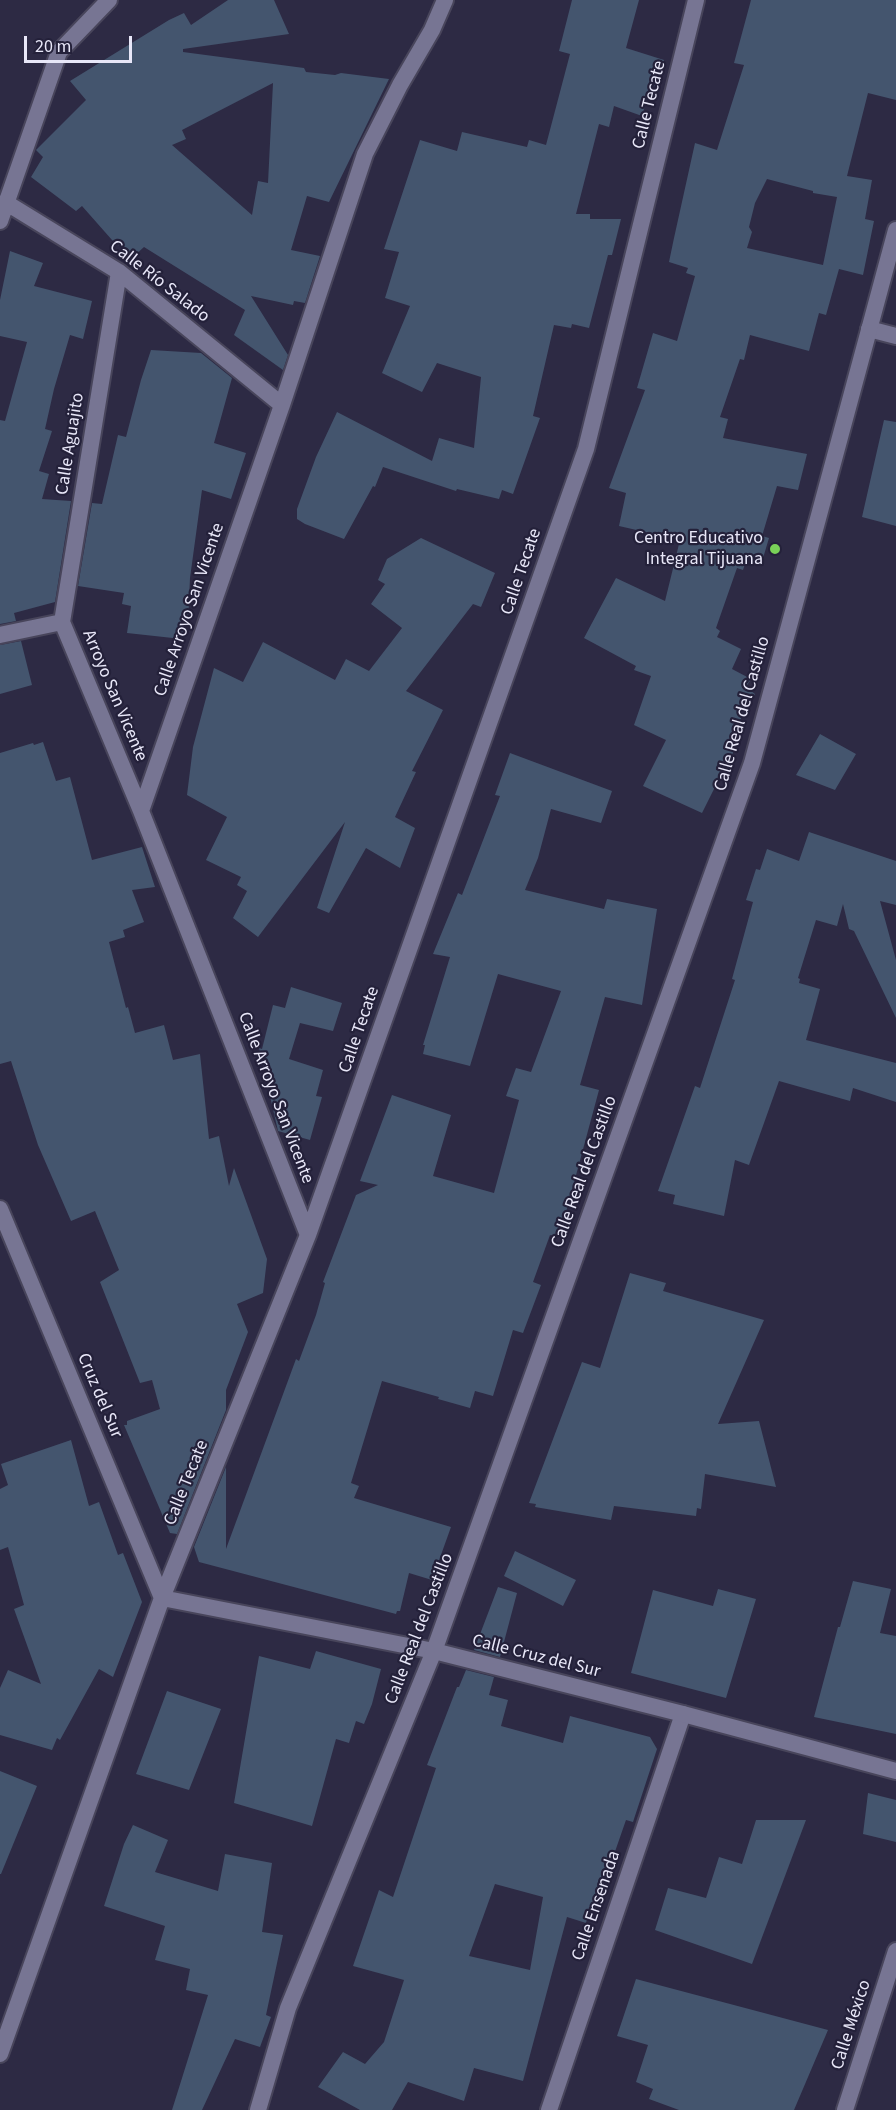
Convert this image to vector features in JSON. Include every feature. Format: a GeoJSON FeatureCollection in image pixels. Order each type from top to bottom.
{"type":"FeatureCollection","features":[{"type":"Feature","properties":{"kind":"street"},"geometry":{"type":"LineString","coordinates":[[0,220],[59,52],[109,0]]}},
{"type":"Feature","properties":{"kind":"street","name":"Calle Arroyo San Vicente"},"geometry":{"type":"LineString","coordinates":[[308,1235],[141,811],[282,405],[365,154],[400,85],[432,30],[445,0]]}},
{"type":"Feature","properties":{"kind":"street","name":"Calle Tecate"},"geometry":{"type":"LineString","coordinates":[[0,2054],[162,1598],[308,1235],[586,448],[696,0]]}},
{"type":"Feature","properties":{"kind":"street","name":"Calle Río Salado"},"geometry":{"type":"LineString","coordinates":[[5,202],[119,272],[282,405]]}},
{"type":"Feature","properties":{"kind":"street","name":"Calle Real del Castillo"},"geometry":{"type":"LineString","coordinates":[[258,2110],[288,2008],[434,1651],[752,763],[896,230]]}},
{"type":"Feature","properties":{"kind":"street","name":"Calle Aguajito"},"geometry":{"type":"LineString","coordinates":[[62,622],[119,272]]}},
{"type":"Feature","properties":{"kind":"street"},"geometry":{"type":"LineString","coordinates":[[869,329],[896,336]]}},
{"type":"Feature","properties":{"kind":"street","name":"Arroyo San Vicente"},"geometry":{"type":"LineString","coordinates":[[0,635],[62,622],[141,811]]}},
{"type":"Feature","properties":{"kind":"street","name":"Cruz del Sur"},"geometry":{"type":"LineString","coordinates":[[0,1209],[162,1598]]}},
{"type":"Feature","properties":{"kind":"street","name":"Calle Cruz del Sur"},"geometry":{"type":"LineString","coordinates":[[162,1598],[434,1651],[896,1771]]}},
{"type":"Feature","properties":{"kind":"street","name":"Calle Ensenada"},"geometry":{"type":"LineString","coordinates":[[549,2110],[683,1714]]}},
{"type":"Feature","properties":{"kind":"street","name":"Calle México"},"geometry":{"type":"LineString","coordinates":[[845,2110],[896,1951]]}},
{"type":"Feature","properties":{"kind":"building"},"geometry":{"type":"Polygon","coordinates":[[[228,0],[274,0],[289,34],[183,49],[183,52],[304,68],[306,72],[335,75],[341,73],[389,79],[329,202],[307,196],[291,250],[320,256],[305,303],[294,301],[293,305],[251,296],[288,355],[283,370],[234,335],[245,310],[144,247],[133,257],[112,240],[82,206],[76,211],[31,177],[43,157],[36,150],[86,100],[70,81],[184,13],[191,25],[228,0]],[[273,83],[182,130],[186,139],[172,145],[252,215],[258,181],[268,183],[273,83]]]}},
{"type":"Feature","properties":{"kind":"building"},"geometry":{"type":"Polygon","coordinates":[[[572,0],[639,0],[626,48],[664,60],[656,86],[651,85],[642,116],[614,106],[609,127],[599,124],[576,214],[590,214],[590,219],[621,219],[612,255],[608,255],[589,328],[572,324],[571,328],[554,325],[533,416],[540,418],[513,494],[502,490],[499,499],[457,489],[456,491],[383,467],[375,487],[373,486],[344,539],[305,524],[297,519],[297,509],[316,457],[337,412],[432,461],[439,438],[474,448],[481,377],[437,363],[422,392],[382,373],[410,306],[385,298],[399,252],[384,249],[420,140],[457,151],[462,132],[527,147],[529,140],[546,145],[570,54],[559,51],[572,0]]]}},
{"type":"Feature","properties":{"kind":"building"},"geometry":{"type":"Polygon","coordinates":[[[751,0],[896,0],[896,100],[868,93],[847,176],[872,180],[865,219],[874,221],[863,275],[839,269],[826,315],[819,313],[809,351],[750,335],[744,360],[740,359],[720,417],[728,419],[723,438],[807,454],[798,490],[777,486],[762,536],[769,538],[761,565],[746,561],[743,570],[737,568],[716,628],[720,631],[717,637],[741,649],[732,669],[751,679],[746,687],[755,694],[732,734],[739,738],[726,770],[724,769],[702,813],[643,786],[666,740],[634,725],[651,676],[634,670],[636,666],[584,638],[616,578],[665,601],[680,540],[619,526],[626,493],[609,488],[645,390],[637,388],[653,333],[677,341],[695,276],[686,273],[688,268],[669,262],[695,143],[717,150],[744,65],[734,63],[751,0]],[[767,179],[755,203],[749,227],[752,232],[747,248],[823,265],[837,197],[813,193],[813,191],[767,179]]]}},
{"type":"Feature","properties":{"kind":"building"},"geometry":{"type":"Polygon","coordinates":[[[10,251],[43,263],[34,286],[92,301],[83,339],[70,335],[45,429],[52,431],[39,471],[49,474],[42,499],[71,501],[55,602],[14,613],[16,621],[0,624],[0,420],[5,421],[27,342],[0,336],[0,300],[10,251]]]}},
{"type":"Feature","properties":{"kind":"building"},"geometry":{"type":"Polygon","coordinates":[[[151,350],[201,353],[232,378],[214,443],[246,453],[231,499],[202,490],[190,578],[188,623],[182,639],[127,633],[131,606],[122,604],[124,593],[78,586],[92,503],[102,504],[118,435],[126,437],[151,350]]]}},
{"type":"Feature","properties":{"kind":"building"},"geometry":{"type":"Polygon","coordinates":[[[884,420],[896,422],[896,526],[862,517],[884,420]]]}},
{"type":"Feature","properties":{"kind":"building"},"geometry":{"type":"Polygon","coordinates":[[[421,538],[495,573],[481,607],[473,604],[406,691],[443,710],[412,771],[416,772],[395,817],[415,828],[400,868],[366,848],[329,913],[317,908],[345,822],[258,937],[233,918],[247,891],[237,885],[241,877],[206,860],[227,817],[187,795],[193,747],[214,668],[243,682],[263,642],[335,680],[346,659],[369,671],[402,628],[371,604],[385,584],[378,580],[387,559],[421,538]]]}},
{"type":"Feature","properties":{"kind":"building"},"geometry":{"type":"Polygon","coordinates":[[[21,641],[32,685],[0,694],[0,645],[21,641]]]}},
{"type":"Feature","properties":{"kind":"building"},"geometry":{"type":"Polygon","coordinates":[[[820,734],[856,754],[835,790],[796,775],[820,734]]]}},
{"type":"Feature","properties":{"kind":"building"},"geometry":{"type":"Polygon","coordinates":[[[43,742],[56,781],[70,777],[92,860],[142,847],[155,887],[132,890],[144,922],[123,930],[125,937],[109,942],[126,1008],[128,1007],[135,1033],[164,1025],[173,1060],[200,1054],[209,1139],[219,1136],[229,1186],[234,1168],[267,1259],[263,1293],[237,1304],[248,1332],[226,1390],[226,1410],[177,1534],[170,1533],[124,1425],[127,1425],[127,1421],[160,1409],[152,1380],[140,1383],[100,1282],[119,1270],[95,1211],[71,1221],[38,1145],[11,1061],[0,1064],[0,753],[43,742]]]}},
{"type":"Feature","properties":{"kind":"building"},"geometry":{"type":"Polygon","coordinates":[[[510,753],[612,791],[601,823],[551,809],[538,858],[525,890],[604,909],[607,899],[657,909],[642,1005],[605,997],[580,1085],[599,1090],[565,1216],[558,1237],[550,1235],[533,1282],[541,1285],[523,1333],[513,1330],[493,1396],[475,1391],[470,1408],[382,1381],[351,1483],[359,1486],[354,1498],[451,1527],[432,1580],[409,1573],[400,1611],[396,1614],[199,1562],[194,1547],[226,1467],[226,1549],[296,1359],[299,1361],[316,1315],[325,1283],[323,1282],[356,1195],[378,1185],[360,1181],[392,1095],[451,1115],[433,1176],[494,1193],[519,1100],[506,1096],[516,1068],[531,1072],[561,991],[498,974],[470,1066],[423,1054],[425,1045],[423,1045],[450,957],[433,954],[458,893],[462,895],[500,796],[495,795],[510,753]]]}},
{"type":"Feature","properties":{"kind":"building"},"geometry":{"type":"Polygon","coordinates":[[[809,832],[896,861],[896,905],[880,901],[896,960],[896,1018],[854,931],[849,929],[843,904],[837,926],[816,920],[798,978],[799,983],[820,989],[806,1040],[896,1063],[896,1102],[853,1088],[850,1101],[779,1081],[749,1165],[735,1160],[724,1216],[673,1204],[675,1195],[658,1191],[695,1086],[700,1088],[735,980],[732,979],[753,902],[746,900],[756,869],[760,870],[767,849],[799,861],[809,832]]]}},
{"type":"Feature","properties":{"kind":"building"},"geometry":{"type":"Polygon","coordinates":[[[291,987],[342,1003],[333,1031],[300,1023],[289,1059],[323,1070],[316,1096],[322,1097],[310,1140],[278,1131],[259,1048],[262,1049],[273,1005],[285,1008],[291,987]]]}},
{"type":"Feature","properties":{"kind":"building"},"geometry":{"type":"Polygon","coordinates":[[[630,1273],[666,1283],[663,1291],[764,1320],[718,1424],[759,1421],[776,1487],[705,1474],[701,1509],[697,1508],[696,1516],[614,1506],[611,1520],[535,1507],[536,1504],[529,1503],[582,1362],[600,1368],[630,1273]]]}},
{"type":"Feature","properties":{"kind":"building"},"geometry":{"type":"Polygon","coordinates":[[[71,1440],[89,1506],[99,1502],[118,1555],[123,1553],[142,1602],[113,1677],[99,1669],[60,1740],[57,1738],[52,1750],[0,1735],[0,1688],[8,1670],[41,1684],[14,1609],[24,1605],[8,1547],[0,1550],[0,1489],[8,1485],[1,1464],[71,1440]]]}},
{"type":"Feature","properties":{"kind":"building"},"geometry":{"type":"Polygon","coordinates":[[[515,1551],[576,1580],[563,1606],[504,1576],[515,1551]]]}},
{"type":"Feature","properties":{"kind":"building"},"geometry":{"type":"Polygon","coordinates":[[[853,1581],[891,1589],[880,1633],[896,1636],[896,1734],[814,1717],[853,1581]]]}},
{"type":"Feature","properties":{"kind":"building"},"geometry":{"type":"Polygon","coordinates":[[[498,1587],[517,1593],[500,1657],[474,1650],[498,1587]]]}},
{"type":"Feature","properties":{"kind":"building"},"geometry":{"type":"Polygon","coordinates":[[[718,1589],[756,1599],[726,1698],[631,1673],[653,1590],[713,1606],[718,1589]]]}},
{"type":"Feature","properties":{"kind":"building"},"geometry":{"type":"Polygon","coordinates":[[[316,1651],[381,1669],[364,1724],[356,1721],[349,1743],[336,1739],[312,1826],[234,1803],[259,1656],[310,1669],[316,1651]]]}},
{"type":"Feature","properties":{"kind":"building"},"geometry":{"type":"Polygon","coordinates":[[[466,1670],[494,1677],[489,1695],[508,1700],[501,1726],[563,1743],[570,1716],[650,1737],[657,1749],[633,1822],[626,1820],[594,1912],[589,1911],[586,1923],[567,1917],[523,2081],[474,2068],[464,2101],[408,2082],[392,2110],[360,2110],[318,2087],[343,2052],[365,2064],[384,2042],[404,1980],[353,1966],[379,1890],[393,1897],[436,1768],[427,1765],[457,1687],[466,1670]],[[495,1884],[469,1956],[530,1970],[543,1897],[495,1884]]]}},
{"type":"Feature","properties":{"kind":"building"},"geometry":{"type":"Polygon","coordinates":[[[167,1691],[221,1709],[189,1790],[136,1774],[167,1691]]]}},
{"type":"Feature","properties":{"kind":"building"},"geometry":{"type":"Polygon","coordinates":[[[0,1771],[37,1786],[1,1874],[0,1874],[0,1771]]]}},
{"type":"Feature","properties":{"kind":"building"},"geometry":{"type":"Polygon","coordinates":[[[868,1793],[896,1800],[896,1842],[863,1834],[868,1793]]]}},
{"type":"Feature","properties":{"kind":"building"},"geometry":{"type":"Polygon","coordinates":[[[756,1820],[806,1820],[752,1964],[655,1930],[668,1888],[706,1898],[719,1857],[742,1864],[756,1820]]]}},
{"type":"Feature","properties":{"kind":"building"},"geometry":{"type":"Polygon","coordinates":[[[133,1825],[168,1840],[155,1872],[218,1891],[225,1854],[272,1863],[262,1932],[283,1935],[266,2015],[271,2017],[260,2047],[235,2039],[202,2110],[172,2110],[208,1995],[186,1990],[190,1969],[155,1960],[165,1926],[104,1906],[124,1844],[133,1825]]]}},
{"type":"Feature","properties":{"kind":"building"},"geometry":{"type":"Polygon","coordinates":[[[636,1979],[828,2030],[794,2110],[679,2110],[649,2099],[653,2089],[636,2082],[648,2045],[617,2036],[636,1979]]]}},
{"type":"Feature","properties":{"kind":"place","name":"Centro Educativo Integral Tijuana"},"geometry":{"type":"Point","coordinates":[775,549]}}]}
